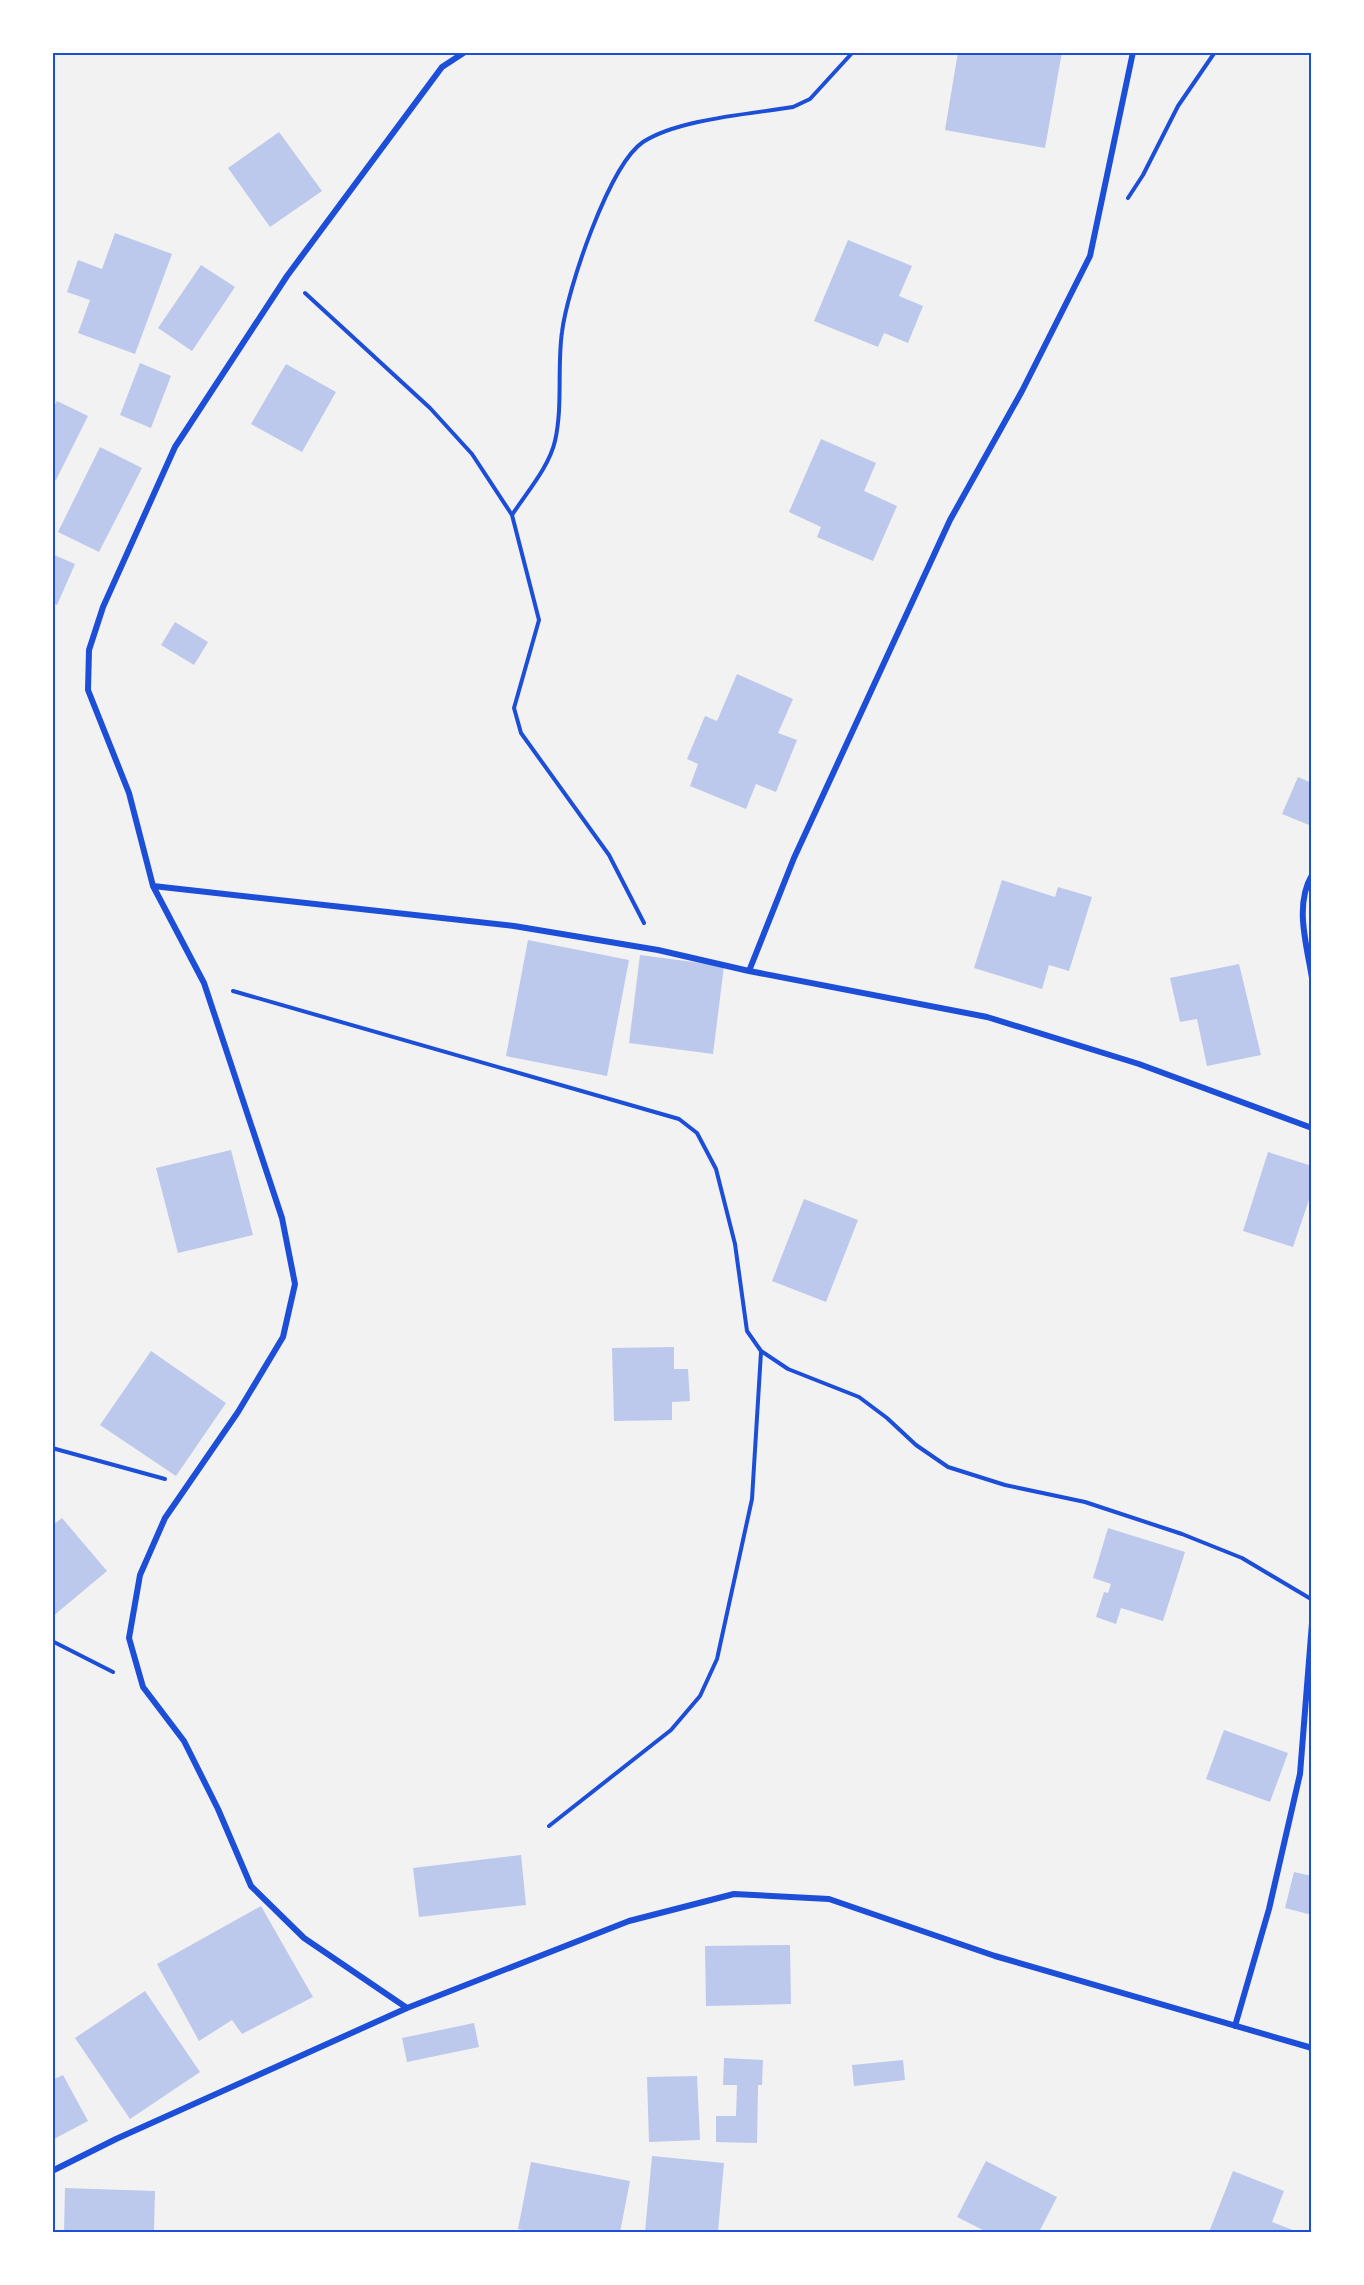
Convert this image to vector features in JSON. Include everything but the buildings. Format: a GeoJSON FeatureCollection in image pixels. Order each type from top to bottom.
{"type":"FeatureCollection","features":[{"type":"Feature","properties":{"kind":"street"},"geometry":{"type":"LineString","coordinates":[[407,2008],[304,1938],[251,1886],[218,1809],[184,1741],[143,1687],[129,1638],[140,1575],[165,1518],[185,1485],[238,1412],[283,1337],[295,1284],[282,1218],[204,983],[153,886],[129,793],[88,690],[88,650],[103,607],[175,447],[287,276],[442,67],[465,52]]}},
{"type":"Feature","properties":{"kind":"street"},"geometry":{"type":"LineString","coordinates":[[749,971],[794,858],[950,520],[1022,391],[1090,256],[1133,52]]}},
{"type":"Feature","properties":{"kind":"street"},"geometry":{"type":"LineString","coordinates":[[1311,875],[1307,883],[1302,916],[1311,978]]}},
{"type":"Feature","properties":{"kind":"street"},"geometry":{"type":"LineString","coordinates":[[153,886],[514,926],[658,950],[749,971],[987,1017],[1139,1064],[1311,1128]]}},
{"type":"Feature","properties":{"kind":"street"},"geometry":{"type":"LineString","coordinates":[[1235,2026],[1269,1909],[1300,1774],[1311,1623]]}},
{"type":"Feature","properties":{"kind":"street"},"geometry":{"type":"LineString","coordinates":[[52,2171],[116,2139],[407,2008],[629,1921],[734,1894],[829,1899],[995,1956],[1311,2048]]}},
{"type":"Feature","properties":{"kind":"path"},"geometry":{"type":"LineString","coordinates":[[512,515],[548,459],[555,440],[562,330],[580,256],[615,176],[642,142],[680,126],[793,107],[810,99],[853,52]]}},
{"type":"Feature","properties":{"kind":"path"},"geometry":{"type":"LineString","coordinates":[[1125,202],[1143,175],[1178,105],[1215,52]]}},
{"type":"Feature","properties":{"kind":"path"},"geometry":{"type":"LineString","coordinates":[[287,276],[430,408],[472,454],[512,515],[539,620],[514,708],[521,733],[609,855],[658,950]]}},
{"type":"Feature","properties":{"kind":"path"},"geometry":{"type":"LineString","coordinates":[[204,983],[679,1119],[697,1133],[716,1169],[735,1244],[747,1330],[761,1351],[789,1370],[859,1397],[887,1418],[916,1445],[948,1467],[1005,1485],[1085,1502],[1182,1534],[1242,1558],[1311,1599]]}},
{"type":"Feature","properties":{"kind":"path"},"geometry":{"type":"LineString","coordinates":[[549,1826],[671,1730],[700,1696],[717,1659],[752,1498],[761,1351]]}},
{"type":"Feature","properties":{"kind":"path"},"geometry":{"type":"LineString","coordinates":[[52,1448],[185,1485]]}},
{"type":"Feature","properties":{"kind":"path"},"geometry":{"type":"LineString","coordinates":[[52,1641],[143,1687]]}}]}
